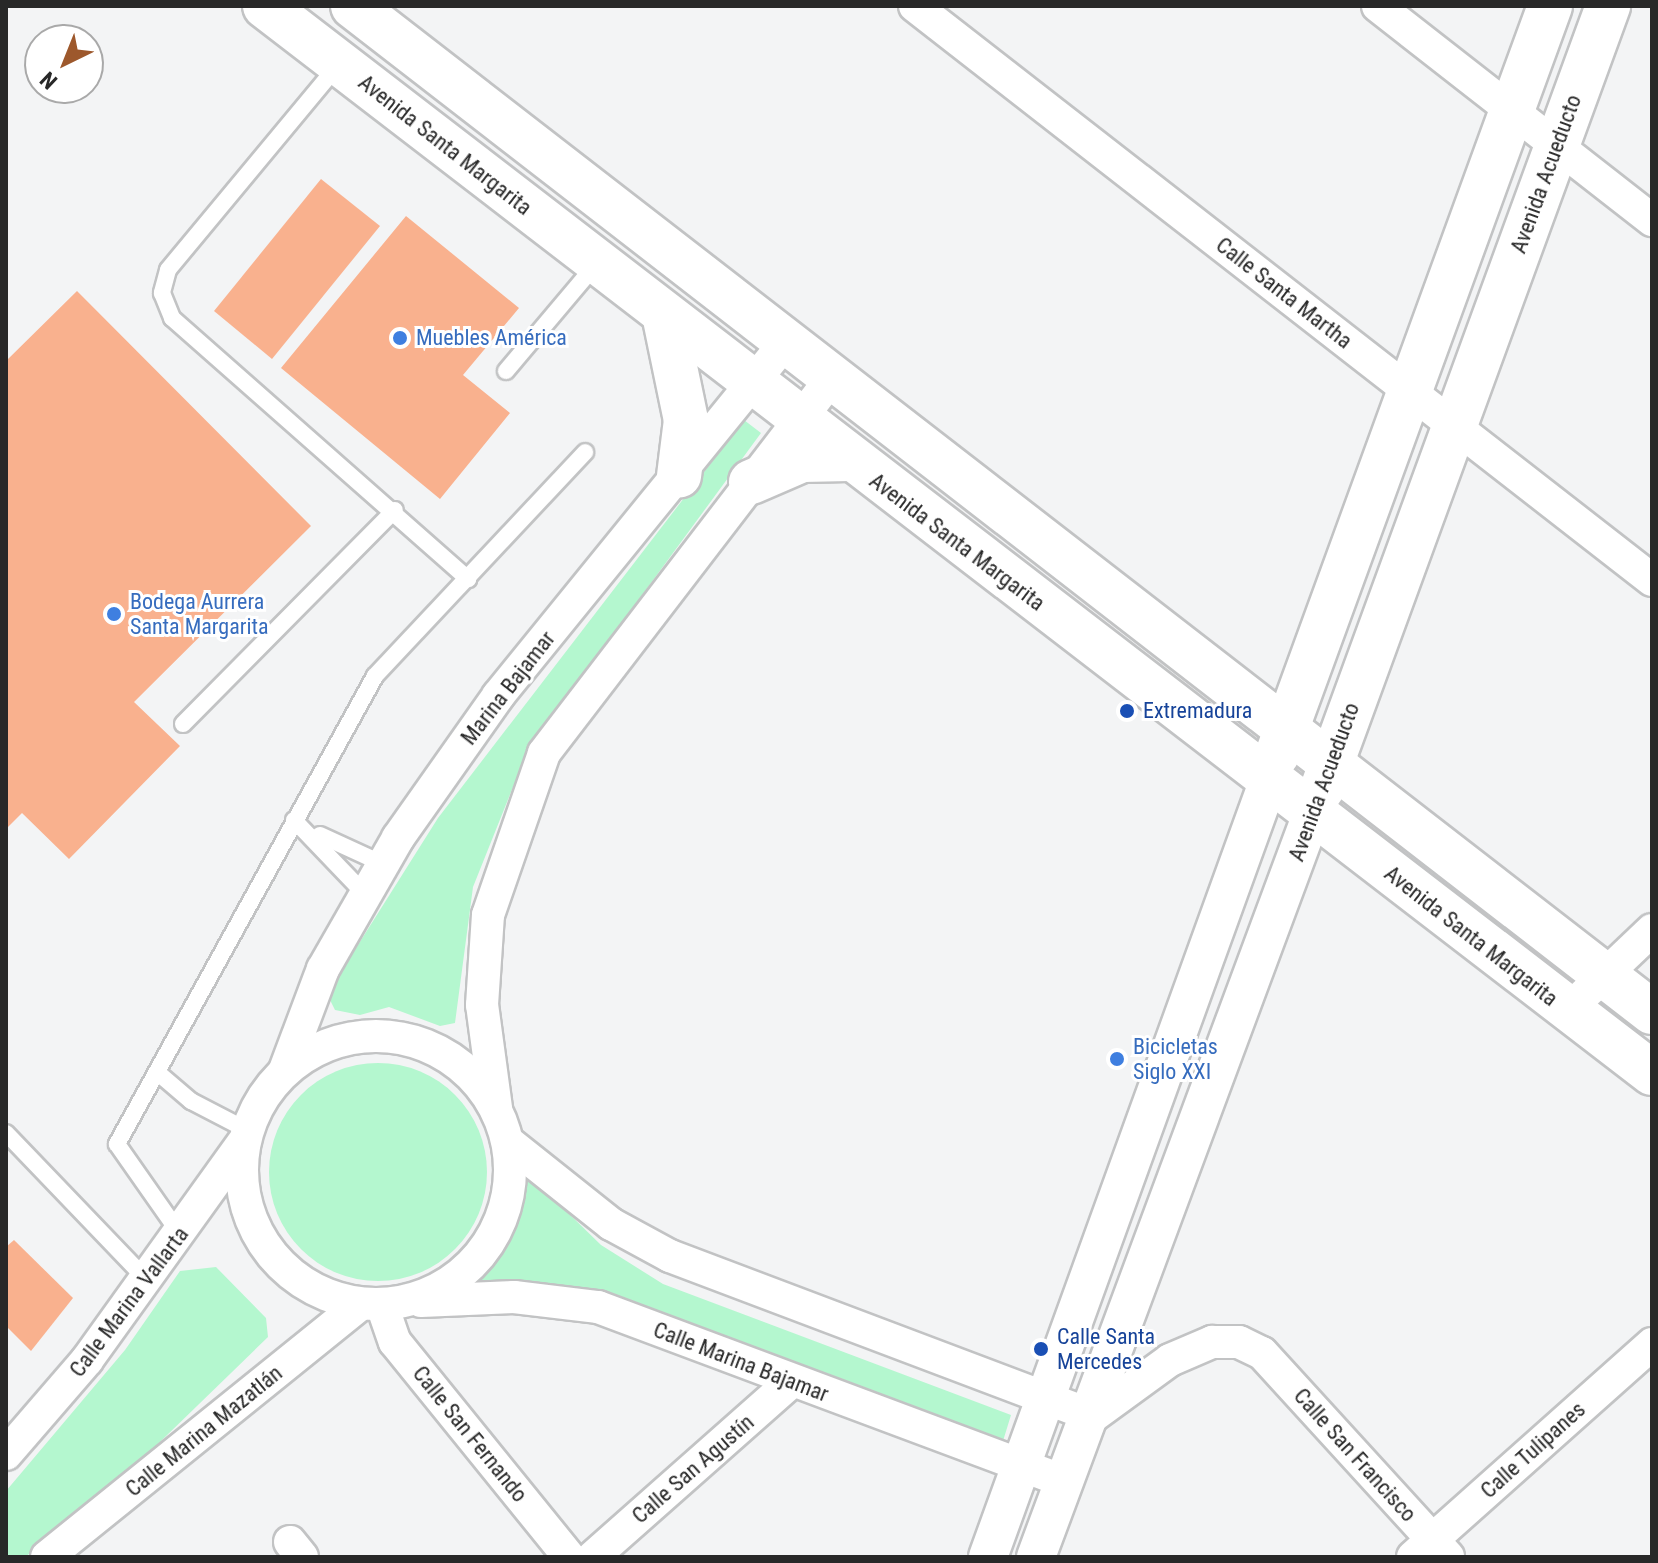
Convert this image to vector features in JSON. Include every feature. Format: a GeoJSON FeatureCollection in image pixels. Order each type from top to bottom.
{"type":"FeatureCollection","features":[{"type":"Feature","properties":{"kind":"main road","name":"Avenida Santa Margarita"},"geometry":{"type":"LineString","coordinates":[[265,6],[849,459],[1652,1073]]}},
{"type":"Feature","properties":{"kind":"main road"},"geometry":{"type":"LineString","coordinates":[[353,6],[1652,1012]]}},
{"type":"Feature","properties":{"kind":"main road"},"geometry":{"type":"LineString","coordinates":[[1269,780],[1550,6]]}},
{"type":"Feature","properties":{"kind":"main road","name":"Avenida Acueducto"},"geometry":{"type":"LineString","coordinates":[[1312,814],[1608,6]]}},
{"type":"Feature","properties":{"kind":"main road"},"geometry":{"type":"LineString","coordinates":[[664,314],[684,388],[679,476]]}},
{"type":"Feature","properties":{"kind":"main road"},"geometry":{"type":"LineString","coordinates":[[751,482],[802,460],[849,459]]}},
{"type":"Feature","properties":{"kind":"street","name":"Calle Santa Martha"},"geometry":{"type":"LineString","coordinates":[[915,6],[1652,580]]}},
{"type":"Feature","properties":{"kind":"street"},"geometry":{"type":"LineString","coordinates":[[1378,6],[1652,220]]}},
{"type":"Feature","properties":{"kind":"street","name":"Marina Bajamar"},"geometry":{"type":"LineString","coordinates":[[285,1070],[323,969],[365,894],[498,696],[786,342]]}},
{"type":"Feature","properties":{"kind":"street"},"geometry":{"type":"LineString","coordinates":[[496,1108],[465,1069],[411,1041],[375,1035],[327,1044],[285,1070],[253,1109],[245,1136],[242,1187],[255,1230],[294,1274],[318,1291],[383,1304],[445,1287],[485,1248],[511,1184],[508,1142],[496,1108],[483,990],[488,915],[512,830],[544,753],[832,378]]}},
{"type":"Feature","properties":{"kind":"street"},"geometry":{"type":"LineString","coordinates":[[988,1557],[1269,780]]}},
{"type":"Feature","properties":{"kind":"street","name":"Avenida Acueducto"},"geometry":{"type":"LineString","coordinates":[[1036,1557],[1093,1416],[1312,814]]}},
{"type":"Feature","properties":{"kind":"street"},"geometry":{"type":"LineString","coordinates":[[1568,1010],[1652,930]]}},
{"type":"Feature","properties":{"kind":"street","name":"Calle Marina Vallarta"},"geometry":{"type":"LineString","coordinates":[[6,1454],[147,1280],[245,1136]]}},
{"type":"Feature","properties":{"kind":"street"},"geometry":{"type":"LineString","coordinates":[[508,1142],[611,1224],[670,1256],[1044,1402],[1093,1416]]}},
{"type":"Feature","properties":{"kind":"street","name":"Calle Marina Bajamar"},"geometry":{"type":"LineString","coordinates":[[383,1304],[514,1297],[598,1307],[1020,1468],[1065,1482]]}},
{"type":"Feature","properties":{"kind":"street","name":"Calle Marina Mazatlán"},"geometry":{"type":"LineString","coordinates":[[47,1557],[383,1304]]}},
{"type":"Feature","properties":{"kind":"street","name":"Calle San Fernando"},"geometry":{"type":"LineString","coordinates":[[383,1304],[395,1342],[569,1557]]}},
{"type":"Feature","properties":{"kind":"street","name":"Calle San Francisco"},"geometry":{"type":"LineString","coordinates":[[1093,1416],[1170,1360],[1212,1342],[1262,1353],[1431,1551]]}},
{"type":"Feature","properties":{"kind":"street","name":"Calle Tulipanes"},"geometry":{"type":"LineString","coordinates":[[1431,1551],[1652,1344]]}},
{"type":"Feature","properties":{"kind":"street","name":"Calle San Agustín"},"geometry":{"type":"LineString","coordinates":[[593,1557],[792,1381]]}},
{"type":"Feature","properties":{"kind":"lane"},"geometry":{"type":"LineString","coordinates":[[339,63],[168,270],[162,293],[172,318],[395,510],[468,579]]}},
{"type":"Feature","properties":{"kind":"lane"},"geometry":{"type":"LineString","coordinates":[[506,371],[597,263]]}},
{"type":"Feature","properties":{"kind":"lane"},"geometry":{"type":"LineString","coordinates":[[180,1234],[117,1144],[375,676],[585,452]]}},
{"type":"Feature","properties":{"kind":"lane"},"geometry":{"type":"LineString","coordinates":[[183,724],[395,510]]}},
{"type":"Feature","properties":{"kind":"lane"},"geometry":{"type":"LineString","coordinates":[[294,820],[383,864]]}},
{"type":"Feature","properties":{"kind":"lane"},"geometry":{"type":"LineString","coordinates":[[294,820],[365,894]]}},
{"type":"Feature","properties":{"kind":"lane"},"geometry":{"type":"LineString","coordinates":[[157,1072],[191,1101],[245,1136]]}},
{"type":"Feature","properties":{"kind":"lane"},"geometry":{"type":"LineString","coordinates":[[6,1133],[147,1280]]}},
{"type":"Feature","properties":{"kind":"green space"},"geometry":{"type":"Polygon","coordinates":[[[744,420],[761,433],[527,752],[473,887],[455,1023],[440,1026],[389,1007],[360,1015],[335,1010],[327,994],[438,818],[744,420]]]}},
{"type":"Feature","properties":{"kind":"green space"},"geometry":{"type":"Polygon","coordinates":[[[378,1063],[420,1071],[439,1081],[455,1095],[469,1111],[479,1130],[487,1172],[479,1214],[469,1233],[455,1249],[439,1263],[420,1273],[378,1281],[336,1273],[317,1263],[301,1249],[287,1233],[277,1214],[269,1172],[277,1130],[287,1111],[301,1095],[317,1081],[336,1071],[378,1063]]]}},
{"type":"Feature","properties":{"kind":"green space"},"geometry":{"type":"Polygon","coordinates":[[[519,1165],[601,1245],[663,1284],[1011,1415],[1003,1441],[609,1298],[458,1290],[496,1250],[514,1215],[519,1165]]]}},
{"type":"Feature","properties":{"kind":"green space"},"geometry":{"type":"Polygon","coordinates":[[[216,1267],[266,1318],[268,1337],[96,1504],[25,1557],[6,1557],[6,1491],[125,1350],[180,1271],[216,1267]]]}},
{"type":"Feature","properties":{"kind":"building"},"geometry":{"type":"Polygon","coordinates":[[[321,179],[380,226],[272,359],[214,311],[321,179]]]}},
{"type":"Feature","properties":{"kind":"building","name":"Muebles América"},"geometry":{"type":"Polygon","coordinates":[[[406,216],[519,308],[463,375],[510,413],[440,499],[281,368],[406,216]]]}},
{"type":"Feature","properties":{"kind":"building","name":"Bodega Aurrera Santa Margarita"},"geometry":{"type":"Polygon","coordinates":[[[77,291],[311,526],[134,702],[180,746],[69,859],[22,813],[6,829],[6,361],[77,291]]]}},
{"type":"Feature","properties":{"kind":"building"},"geometry":{"type":"Polygon","coordinates":[[[14,1240],[73,1298],[31,1351],[6,1326],[6,1247],[14,1240]]]}},
{"type":"Feature","properties":{"kind":"place","name":"Muebles América"},"geometry":{"type":"Point","coordinates":[400,338]}},
{"type":"Feature","properties":{"kind":"place","name":"Bodega Aurrera Santa Margarita"},"geometry":{"type":"Point","coordinates":[114,614]}},
{"type":"Feature","properties":{"kind":"place","name":"Extremadura"},"geometry":{"type":"Point","coordinates":[1127,711]}},
{"type":"Feature","properties":{"kind":"place","name":"Bicicletas Siglo XXI"},"geometry":{"type":"Point","coordinates":[1117,1059]}},
{"type":"Feature","properties":{"kind":"place","name":"Calle Santa Mercedes"},"geometry":{"type":"Point","coordinates":[1041,1349]}}]}
